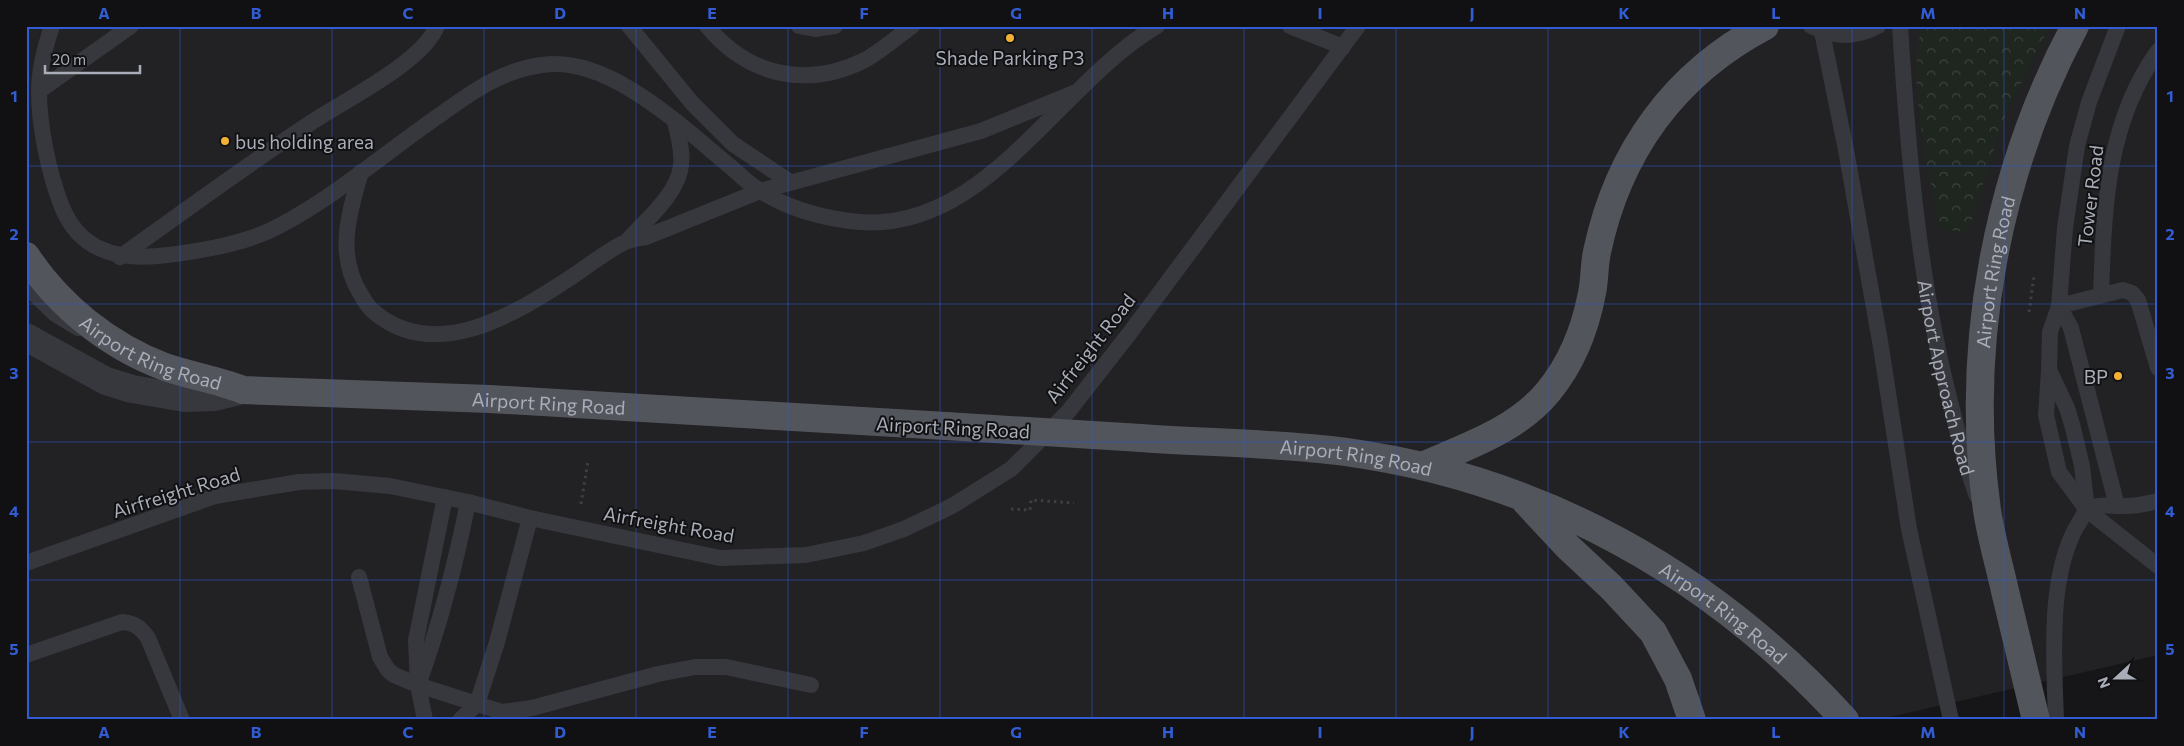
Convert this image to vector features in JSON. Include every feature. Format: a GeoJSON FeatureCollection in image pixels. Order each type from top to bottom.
{"type":"FeatureCollection","features":[{"type":"Feature","properties":{"kind":"main road"},"geometry":{"type":"LineString","coordinates":[[1422,466],[1502,428],[1519,418],[1547,393],[1569,364],[1583,332],[1593,292],[1596,255],[1604,220],[1622,174],[1647,129],[1699,69],[1728,48],[1765,26]]}},
{"type":"Feature","properties":{"kind":"main road","name":"Airport Ring Road"},"geometry":{"type":"LineString","coordinates":[[1991,532],[1985,489],[1981,403],[1982,360],[1991,275],[2004,212],[2022,150],[2045,90],[2075,26]]}},
{"type":"Feature","properties":{"kind":"main road","name":"Airport Ring Road"},"geometry":{"type":"LineString","coordinates":[[26,256],[59,297],[74,312],[109,338],[146,359],[165,367],[225,383],[243,390],[500,400],[1141,438],[1325,450],[1422,466],[1492,486],[1552,509],[1611,536],[1667,568],[1754,630],[1786,659],[1845,720]]}},
{"type":"Feature","properties":{"kind":"main road"},"geometry":{"type":"LineString","coordinates":[[1523,499],[1568,547],[1611,586],[1653,632],[1678,679],[1692,720]]}},
{"type":"Feature","properties":{"kind":"main road","name":"Airport Approach Road"},"geometry":{"type":"LineString","coordinates":[[1991,532],[2036,720]]}},
{"type":"Feature","properties":{"kind":"street"},"geometry":{"type":"LineString","coordinates":[[26,337],[106,381],[132,389],[185,398],[215,397],[243,390]]}},
{"type":"Feature","properties":{"kind":"lane"},"geometry":{"type":"LineString","coordinates":[[52,26],[43,59],[39,91],[43,131],[56,190],[68,221],[80,237],[97,248],[120,257],[147,257],[172,254],[250,238],[275,228],[291,220],[361,172],[487,82],[541,64],[569,63],[610,77],[675,122],[760,191],[803,210],[838,219],[870,224],[904,220],[931,211],[965,193],[1031,140],[1079,91],[1136,38],[1157,26]]}},
{"type":"Feature","properties":{"kind":"lane"},"geometry":{"type":"LineString","coordinates":[[39,91],[132,26]]}},
{"type":"Feature","properties":{"kind":"lane"},"geometry":{"type":"LineString","coordinates":[[120,257],[313,121],[404,63],[421,50],[438,26]]}},
{"type":"Feature","properties":{"kind":"lane"},"geometry":{"type":"LineString","coordinates":[[629,26],[692,103],[733,144],[790,182]]}},
{"type":"Feature","properties":{"kind":"lane"},"geometry":{"type":"LineString","coordinates":[[707,26],[724,44],[744,58],[775,72],[800,76],[824,74],[864,60],[912,26]]}},
{"type":"Feature","properties":{"kind":"lane"},"geometry":{"type":"LineString","coordinates":[[800,26],[815,29],[835,26]]}},
{"type":"Feature","properties":{"kind":"lane"},"geometry":{"type":"LineString","coordinates":[[1290,26],[1343,47]]}},
{"type":"Feature","properties":{"kind":"lane","name":"Airfreight Road"},"geometry":{"type":"LineString","coordinates":[[26,563],[215,496],[299,482],[334,481],[390,486],[720,558],[806,555],[864,543],[904,529],[959,501],[1010,469],[1068,412],[1129,334],[1358,26]]}},
{"type":"Feature","properties":{"kind":"lane"},"geometry":{"type":"LineString","coordinates":[[1878,26],[1850,36],[1816,29],[1846,150],[1880,338],[1910,528],[1951,720]]}},
{"type":"Feature","properties":{"kind":"lane","name":"Airport Approach Road"},"geometry":{"type":"LineString","coordinates":[[1900,26],[1906,117],[1923,266],[1937,353],[1969,475],[1991,532]]}},
{"type":"Feature","properties":{"kind":"lane"},"geometry":{"type":"LineString","coordinates":[[2118,26],[2089,102],[2077,146],[2065,228],[2059,306],[2050,332],[2046,415],[2059,472],[2087,510],[2158,566]]}},
{"type":"Feature","properties":{"kind":"lane","name":"Tower Road"},"geometry":{"type":"LineString","coordinates":[[2102,295],[2103,243],[2109,172],[2118,130],[2131,97],[2146,67],[2158,51]]}},
{"type":"Feature","properties":{"kind":"lane"},"geometry":{"type":"LineString","coordinates":[[627,241],[646,237],[760,191],[981,131],[1079,91]]}},
{"type":"Feature","properties":{"kind":"lane"},"geometry":{"type":"LineString","coordinates":[[361,172],[347,221],[346,250],[351,279],[368,307],[391,325],[422,335],[443,335],[462,332],[502,317],[545,295],[627,241],[668,195],[677,180],[682,166],[675,122]]}},
{"type":"Feature","properties":{"kind":"lane"},"geometry":{"type":"LineString","coordinates":[[26,286],[55,314],[89,333],[109,338]]}},
{"type":"Feature","properties":{"kind":"lane"},"geometry":{"type":"LineString","coordinates":[[2059,306],[2124,290],[2132,293],[2150,314],[2158,368]]}},
{"type":"Feature","properties":{"kind":"lane"},"geometry":{"type":"LineString","coordinates":[[2059,306],[2071,328],[2117,506]]}},
{"type":"Feature","properties":{"kind":"lane"},"geometry":{"type":"LineString","coordinates":[[2049,370],[2067,408],[2073,428],[2082,466],[2087,510],[2072,533],[2063,562],[2057,593],[2056,720]]}},
{"type":"Feature","properties":{"kind":"lane"},"geometry":{"type":"LineString","coordinates":[[425,720],[418,686],[416,640],[445,497]]}},
{"type":"Feature","properties":{"kind":"lane"},"geometry":{"type":"LineString","coordinates":[[2087,510],[2100,506],[2129,506],[2158,501]]}},
{"type":"Feature","properties":{"kind":"lane"},"geometry":{"type":"LineString","coordinates":[[418,686],[444,610],[457,560],[468,502]]}},
{"type":"Feature","properties":{"kind":"lane"},"geometry":{"type":"LineString","coordinates":[[460,720],[477,704],[497,642],[530,518]]}},
{"type":"Feature","properties":{"kind":"lane"},"geometry":{"type":"LineString","coordinates":[[359,577],[380,657],[394,676],[418,686],[502,712],[516,712],[658,674],[695,667],[726,667],[811,685]]}},
{"type":"Feature","properties":{"kind":"lane"},"geometry":{"type":"LineString","coordinates":[[26,655],[122,622],[132,623],[141,628],[148,638],[182,720]]}},
{"type":"Feature","properties":{"kind":"path"},"geometry":{"type":"LineString","coordinates":[[581,504],[588,461]]}},
{"type":"Feature","properties":{"kind":"path"},"geometry":{"type":"LineString","coordinates":[[1011,509],[1030,510],[1031,500],[1074,503]]}},
{"type":"Feature","properties":{"kind":"shaded area"},"geometry":{"type":"Polygon","coordinates":[[[26,26],[2158,26],[2158,655],[1877,720],[26,720],[26,26]]]}},
{"type":"Feature","properties":{"kind":"green space"},"geometry":{"type":"Polygon","coordinates":[[[1923,26],[2050,26],[2003,120],[1968,232],[1939,229],[1925,155],[1918,97],[1916,70],[1918,46],[1923,26]]]}},
{"type":"Feature","properties":{"kind":"place","name":"Shade Parking P3"},"geometry":{"type":"Point","coordinates":[1010,38]}},
{"type":"Feature","properties":{"kind":"place","name":"bus holding area"},"geometry":{"type":"Point","coordinates":[225,141]}},
{"type":"Feature","properties":{"kind":"place","name":"BP"},"geometry":{"type":"Point","coordinates":[2118,376]}}]}
